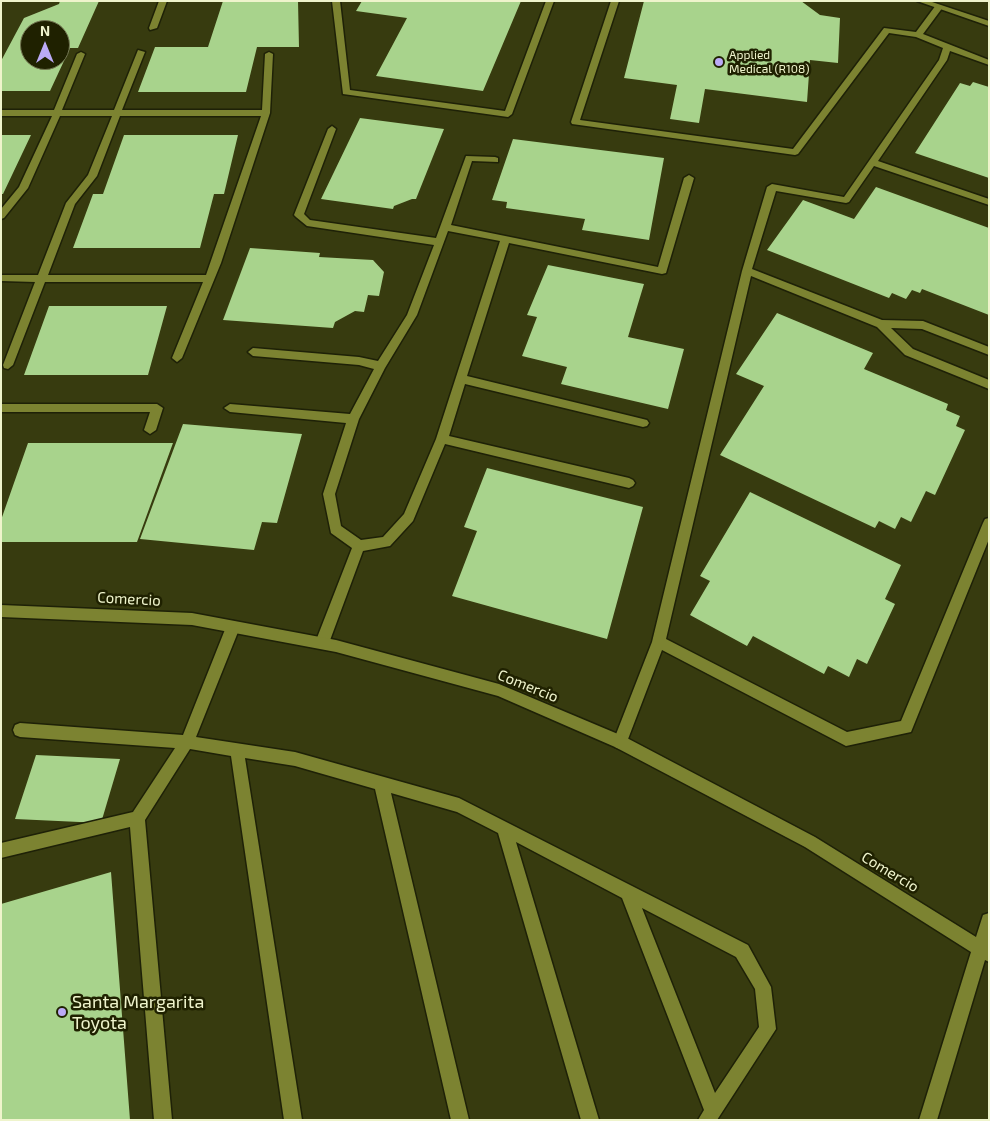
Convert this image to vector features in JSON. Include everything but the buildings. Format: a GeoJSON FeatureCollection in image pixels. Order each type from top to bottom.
{"type":"FeatureCollection","features":[{"type":"Feature","properties":{"kind":"street"},"geometry":{"type":"LineString","coordinates":[[153,28],[163,1]]}},
{"type":"Feature","properties":{"kind":"street"},"geometry":{"type":"LineString","coordinates":[[336,1],[346,92],[508,114],[550,1]]}},
{"type":"Feature","properties":{"kind":"street"},"geometry":{"type":"LineString","coordinates":[[615,1],[575,122],[795,152],[887,30],[918,35],[989,63]]}},
{"type":"Feature","properties":{"kind":"street"},"geometry":{"type":"LineString","coordinates":[[921,1],[989,24]]}},
{"type":"Feature","properties":{"kind":"street"},"geometry":{"type":"LineString","coordinates":[[918,35],[939,7]]}},
{"type":"Feature","properties":{"kind":"street"},"geometry":{"type":"LineString","coordinates":[[620,742],[659,642],[747,271],[772,187],[846,200],[943,60],[947,48]]}},
{"type":"Feature","properties":{"kind":"street"},"geometry":{"type":"LineString","coordinates":[[8,365],[71,203],[92,176],[141,52]]}},
{"type":"Feature","properties":{"kind":"street"},"geometry":{"type":"LineString","coordinates":[[1,216],[23,188],[81,54]]}},
{"type":"Feature","properties":{"kind":"street"},"geometry":{"type":"LineString","coordinates":[[177,358],[210,279],[266,113],[269,54]]}},
{"type":"Feature","properties":{"kind":"street"},"geometry":{"type":"LineString","coordinates":[[1,113],[266,113]]}},
{"type":"Feature","properties":{"kind":"street"},"geometry":{"type":"LineString","coordinates":[[332,129],[299,215],[307,222],[439,242]]}},
{"type":"Feature","properties":{"kind":"street"},"geometry":{"type":"LineString","coordinates":[[495,160],[469,158],[412,315],[380,366],[353,419],[329,494],[336,529],[359,546],[386,542],[409,517],[442,439],[505,240]]}},
{"type":"Feature","properties":{"kind":"street"},"geometry":{"type":"LineString","coordinates":[[873,162],[989,202]]}},
{"type":"Feature","properties":{"kind":"street"},"geometry":{"type":"LineString","coordinates":[[445,227],[662,271],[689,178]]}},
{"type":"Feature","properties":{"kind":"street"},"geometry":{"type":"LineString","coordinates":[[747,271],[882,324],[923,325],[989,351]]}},
{"type":"Feature","properties":{"kind":"street"},"geometry":{"type":"LineString","coordinates":[[1,278],[210,279]]}},
{"type":"Feature","properties":{"kind":"street"},"geometry":{"type":"LineString","coordinates":[[882,324],[909,352],[989,385]]}},
{"type":"Feature","properties":{"kind":"street"},"geometry":{"type":"LineString","coordinates":[[253,352],[359,361],[380,366]]}},
{"type":"Feature","properties":{"kind":"street"},"geometry":{"type":"LineString","coordinates":[[461,379],[643,423]]}},
{"type":"Feature","properties":{"kind":"street"},"geometry":{"type":"LineString","coordinates":[[1,408],[157,408],[150,430]]}},
{"type":"Feature","properties":{"kind":"street"},"geometry":{"type":"LineString","coordinates":[[230,408],[353,419]]}},
{"type":"Feature","properties":{"kind":"street"},"geometry":{"type":"LineString","coordinates":[[442,439],[629,483]]}},
{"type":"Feature","properties":{"kind":"street"},"geometry":{"type":"LineString","coordinates":[[659,642],[846,739],[906,727],[989,523]]}},
{"type":"Feature","properties":{"kind":"street"},"geometry":{"type":"LineString","coordinates":[[322,643],[359,546]]}},
{"type":"Feature","properties":{"kind":"street","name":"Comercio"},"geometry":{"type":"LineString","coordinates":[[1,611],[32,610],[192,619],[322,643],[499,690],[620,742],[810,842],[985,951]]}},
{"type":"Feature","properties":{"kind":"street"},"geometry":{"type":"LineString","coordinates":[[163,1120],[137,818],[187,742],[232,627]]}},
{"type":"Feature","properties":{"kind":"street"},"geometry":{"type":"LineString","coordinates":[[20,730],[187,742],[295,759],[459,805],[742,951],[763,987],[768,1029],[710,1115]]}},
{"type":"Feature","properties":{"kind":"street"},"geometry":{"type":"LineString","coordinates":[[237,750],[293,1120]]}},
{"type":"Feature","properties":{"kind":"street"},"geometry":{"type":"LineString","coordinates":[[381,783],[460,1120]]}},
{"type":"Feature","properties":{"kind":"street"},"geometry":{"type":"LineString","coordinates":[[1,851],[137,818]]}},
{"type":"Feature","properties":{"kind":"street"},"geometry":{"type":"LineString","coordinates":[[504,828],[590,1120]]}},
{"type":"Feature","properties":{"kind":"street"},"geometry":{"type":"LineString","coordinates":[[628,892],[710,1115]]}},
{"type":"Feature","properties":{"kind":"street"},"geometry":{"type":"LineString","coordinates":[[928,1120],[985,951],[989,921]]}},
{"type":"Feature","properties":{"kind":"place","name":"Applied Medical (R108)"},"geometry":{"type":"Point","coordinates":[719,62]}},
{"type":"Feature","properties":{"kind":"place","name":"Santa Margarita Toyota"},"geometry":{"type":"Point","coordinates":[62,1012]}}]}
